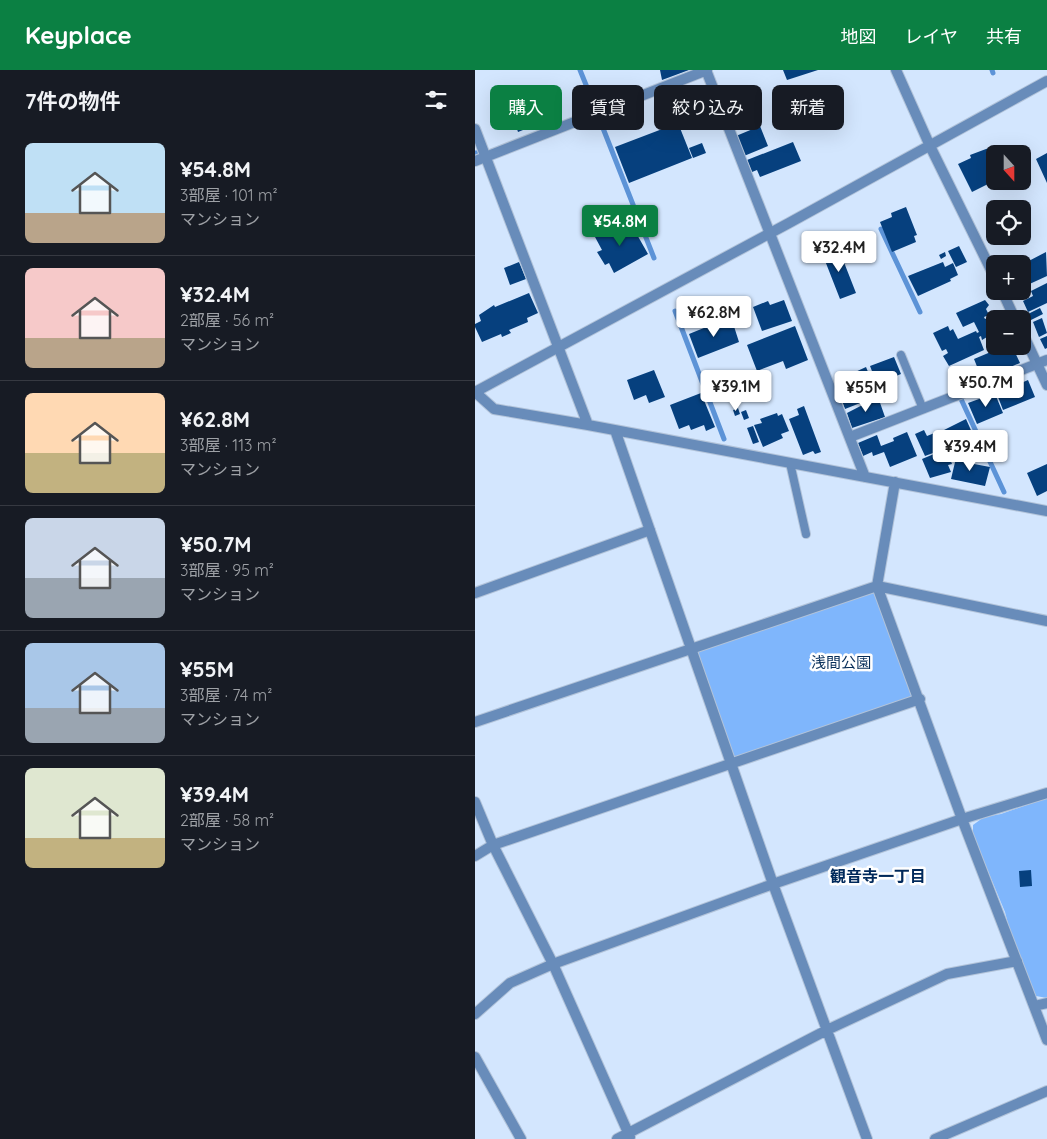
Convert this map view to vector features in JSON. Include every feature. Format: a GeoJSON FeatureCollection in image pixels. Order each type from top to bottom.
{"type":"FeatureCollection","features":[{"type":"Feature","properties":{"kind":"street"},"geometry":{"type":"LineString","coordinates":[[475,161],[706,70],[865,477]]}},
{"type":"Feature","properties":{"kind":"street"},"geometry":{"type":"LineString","coordinates":[[897,70],[930,146],[986,260]]}},
{"type":"Feature","properties":{"kind":"street"},"geometry":{"type":"LineString","coordinates":[[1047,81],[770,234],[559,345],[475,392],[494,409],[1047,511]]}},
{"type":"Feature","properties":{"kind":"street"},"geometry":{"type":"LineString","coordinates":[[475,130],[559,345],[588,425]]}},
{"type":"Feature","properties":{"kind":"street"},"geometry":{"type":"LineString","coordinates":[[1031,346],[1042,362],[1047,385]]}},
{"type":"Feature","properties":{"kind":"street"},"geometry":{"type":"LineString","coordinates":[[850,437],[1042,362]]}},
{"type":"Feature","properties":{"kind":"street"},"geometry":{"type":"LineString","coordinates":[[615,430],[773,884],[867,1139]]}},
{"type":"Feature","properties":{"kind":"street"},"geometry":{"type":"LineString","coordinates":[[895,482],[877,586],[920,699],[962,819],[1047,1040]]}},
{"type":"Feature","properties":{"kind":"street"},"geometry":{"type":"LineString","coordinates":[[475,593],[649,530]]}},
{"type":"Feature","properties":{"kind":"street"},"geometry":{"type":"LineString","coordinates":[[475,722],[691,647],[877,586],[1047,621]]}},
{"type":"Feature","properties":{"kind":"street"},"geometry":{"type":"LineString","coordinates":[[475,856],[493,845],[731,762],[920,699]]}},
{"type":"Feature","properties":{"kind":"street"},"geometry":{"type":"LineString","coordinates":[[475,1014],[510,983],[553,964],[773,884],[962,819],[1047,793]]}},
{"type":"Feature","properties":{"kind":"street"},"geometry":{"type":"LineString","coordinates":[[475,802],[493,845],[553,964],[630,1136]]}},
{"type":"Feature","properties":{"kind":"street"},"geometry":{"type":"LineString","coordinates":[[617,1139],[630,1136],[827,1030],[947,974],[1017,961]]}},
{"type":"Feature","properties":{"kind":"street"},"geometry":{"type":"LineString","coordinates":[[1034,1006],[1047,1003]]}},
{"type":"Feature","properties":{"kind":"street"},"geometry":{"type":"LineString","coordinates":[[475,1057],[521,1139]]}},
{"type":"Feature","properties":{"kind":"street"},"geometry":{"type":"LineString","coordinates":[[935,1139],[1047,1091]]}},
{"type":"Feature","properties":{"kind":"lane"},"geometry":{"type":"LineString","coordinates":[[901,355],[923,409]]}},
{"type":"Feature","properties":{"kind":"lane"},"geometry":{"type":"LineString","coordinates":[[791,463],[806,534]]}},
{"type":"Feature","properties":{"kind":"green space","name":"浅間公園"},"geometry":{"type":"Polygon","coordinates":[[[875,591],[914,697],[734,757],[697,651],[875,591]]]}},
{"type":"Feature","properties":{"kind":"green space"},"geometry":{"type":"Polygon","coordinates":[[[1047,798],[1047,998],[1036,996],[1032,993],[1014,947],[1005,912],[973,835],[973,825],[984,817],[1001,814],[1047,798]]]}},
{"type":"Feature","properties":{"kind":"building"},"geometry":{"type":"Polygon","coordinates":[[[660,70],[689,70],[662,80],[660,70]]]}},
{"type":"Feature","properties":{"kind":"building"},"geometry":{"type":"Polygon","coordinates":[[[783,70],[818,70],[787,80],[783,70]]]}},
{"type":"Feature","properties":{"kind":"building"},"geometry":{"type":"Polygon","coordinates":[[[660,130],[681,130],[692,158],[629,183],[615,147],[660,130]]]}},
{"type":"Feature","properties":{"kind":"building"},"geometry":{"type":"Polygon","coordinates":[[[750,130],[762,130],[768,146],[744,156],[736,136],[750,130]]]}},
{"type":"Feature","properties":{"kind":"building"},"geometry":{"type":"Polygon","coordinates":[[[793,142],[801,161],[760,177],[757,170],[752,172],[747,160],[793,142]]]}},
{"type":"Feature","properties":{"kind":"building"},"geometry":{"type":"Polygon","coordinates":[[[702,143],[706,153],[693,158],[689,148],[702,143]]]}},
{"type":"Feature","properties":{"kind":"building"},"geometry":{"type":"Polygon","coordinates":[[[986,149],[986,185],[972,192],[958,164],[971,158],[970,155],[986,149]]]}},
{"type":"Feature","properties":{"kind":"building"},"geometry":{"type":"Polygon","coordinates":[[[1047,153],[1047,183],[1036,159],[1047,153]]]}},
{"type":"Feature","properties":{"kind":"building"},"geometry":{"type":"Polygon","coordinates":[[[906,207],[917,235],[914,236],[916,242],[892,252],[880,222],[892,217],[891,213],[906,207]]]}},
{"type":"Feature","properties":{"kind":"building"},"geometry":{"type":"Polygon","coordinates":[[[627,218],[628,221],[621,225],[620,222],[627,218]]]}},
{"type":"Feature","properties":{"kind":"building"},"geometry":{"type":"Polygon","coordinates":[[[631,224],[648,254],[614,273],[609,263],[605,265],[597,252],[602,250],[595,237],[616,225],[619,230],[631,224]]]}},
{"type":"Feature","properties":{"kind":"building"},"geometry":{"type":"Polygon","coordinates":[[[959,246],[967,262],[956,267],[948,251],[959,246]]]}},
{"type":"Feature","properties":{"kind":"building"},"geometry":{"type":"Polygon","coordinates":[[[838,247],[856,293],[840,299],[822,253],[838,247]]]}},
{"type":"Feature","properties":{"kind":"building"},"geometry":{"type":"Polygon","coordinates":[[[945,252],[946,256],[941,259],[939,255],[945,252]]]}},
{"type":"Feature","properties":{"kind":"building"},"geometry":{"type":"Polygon","coordinates":[[[1046,252],[1047,276],[1031,283],[1031,260],[1046,252]]]}},
{"type":"Feature","properties":{"kind":"building"},"geometry":{"type":"Polygon","coordinates":[[[519,262],[526,279],[510,285],[504,268],[519,262]]]}},
{"type":"Feature","properties":{"kind":"building"},"geometry":{"type":"Polygon","coordinates":[[[943,262],[945,267],[953,263],[958,275],[950,279],[951,281],[918,296],[908,276],[943,262]]]}},
{"type":"Feature","properties":{"kind":"building"},"geometry":{"type":"Polygon","coordinates":[[[1047,283],[1047,303],[1031,311],[1027,310],[1023,301],[1031,300],[1033,296],[1031,291],[1047,283]]]}},
{"type":"Feature","properties":{"kind":"building"},"geometry":{"type":"Polygon","coordinates":[[[529,293],[538,313],[527,318],[528,322],[509,330],[511,333],[502,337],[501,334],[482,342],[475,327],[475,324],[481,321],[479,315],[494,305],[495,307],[529,293]]]}},
{"type":"Feature","properties":{"kind":"building"},"geometry":{"type":"Polygon","coordinates":[[[784,300],[792,321],[762,331],[753,307],[768,301],[770,305],[784,300]]]}},
{"type":"Feature","properties":{"kind":"building"},"geometry":{"type":"Polygon","coordinates":[[[985,300],[989,305],[986,309],[986,316],[984,317],[986,319],[986,338],[982,340],[981,336],[979,337],[984,350],[949,366],[943,356],[948,353],[946,349],[942,351],[933,333],[948,326],[950,331],[953,329],[958,339],[976,331],[977,333],[979,332],[974,322],[963,327],[956,313],[985,300]]]}},
{"type":"Feature","properties":{"kind":"building"},"geometry":{"type":"Polygon","coordinates":[[[1040,308],[1043,314],[1031,320],[1031,312],[1040,308]]]}},
{"type":"Feature","properties":{"kind":"building"},"geometry":{"type":"Polygon","coordinates":[[[731,317],[739,342],[698,358],[689,334],[731,317]]]}},
{"type":"Feature","properties":{"kind":"building"},"geometry":{"type":"Polygon","coordinates":[[[1042,318],[1047,333],[1039,337],[1033,322],[1042,318]]]}},
{"type":"Feature","properties":{"kind":"building"},"geometry":{"type":"Polygon","coordinates":[[[795,326],[808,360],[786,369],[783,361],[757,371],[747,345],[795,326]]]}},
{"type":"Feature","properties":{"kind":"building"},"geometry":{"type":"Polygon","coordinates":[[[1047,336],[1047,348],[1045,349],[1040,339],[1047,336]]]}},
{"type":"Feature","properties":{"kind":"building"},"geometry":{"type":"Polygon","coordinates":[[[986,354],[1016,355],[1020,363],[982,379],[974,359],[986,354]]]}},
{"type":"Feature","properties":{"kind":"building"},"geometry":{"type":"Polygon","coordinates":[[[894,357],[901,374],[877,384],[870,366],[894,357]]]}},
{"type":"Feature","properties":{"kind":"building"},"geometry":{"type":"Polygon","coordinates":[[[866,367],[878,396],[845,409],[841,398],[850,394],[849,391],[843,393],[838,380],[866,367]]]}},
{"type":"Feature","properties":{"kind":"building"},"geometry":{"type":"Polygon","coordinates":[[[654,370],[665,397],[649,403],[646,395],[634,400],[627,380],[654,370]]]}},
{"type":"Feature","properties":{"kind":"building"},"geometry":{"type":"Polygon","coordinates":[[[1028,380],[1035,397],[1003,410],[995,389],[1011,383],[1012,387],[1028,380]]]}},
{"type":"Feature","properties":{"kind":"building"},"geometry":{"type":"Polygon","coordinates":[[[993,389],[1003,413],[977,424],[968,403],[990,395],[988,391],[993,389]]]}},
{"type":"Feature","properties":{"kind":"building"},"geometry":{"type":"Polygon","coordinates":[[[983,391],[984,395],[978,397],[976,394],[983,391]]]}},
{"type":"Feature","properties":{"kind":"building"},"geometry":{"type":"Polygon","coordinates":[[[701,393],[715,427],[706,431],[704,425],[691,430],[689,425],[679,429],[670,405],[701,393]]]}},
{"type":"Feature","properties":{"kind":"building"},"geometry":{"type":"Polygon","coordinates":[[[878,397],[885,417],[852,428],[847,413],[878,397]]]}},
{"type":"Feature","properties":{"kind":"building"},"geometry":{"type":"Polygon","coordinates":[[[804,406],[821,452],[815,454],[813,451],[803,455],[789,419],[799,415],[797,409],[804,406]]]}},
{"type":"Feature","properties":{"kind":"building"},"geometry":{"type":"Polygon","coordinates":[[[738,408],[740,414],[735,416],[733,410],[738,408]]]}},
{"type":"Feature","properties":{"kind":"building"},"geometry":{"type":"Polygon","coordinates":[[[746,410],[749,418],[744,420],[741,412],[746,410]]]}},
{"type":"Feature","properties":{"kind":"building"},"geometry":{"type":"Polygon","coordinates":[[[777,413],[778,416],[782,414],[789,431],[781,434],[783,438],[763,447],[754,425],[762,423],[760,419],[777,413]]]}},
{"type":"Feature","properties":{"kind":"building"},"geometry":{"type":"Polygon","coordinates":[[[966,419],[974,437],[951,447],[944,430],[966,419]]]}},
{"type":"Feature","properties":{"kind":"building"},"geometry":{"type":"Polygon","coordinates":[[[753,426],[759,442],[753,444],[747,428],[753,426]]]}},
{"type":"Feature","properties":{"kind":"building"},"geometry":{"type":"Polygon","coordinates":[[[924,430],[927,436],[942,430],[949,447],[925,456],[915,434],[924,430]]]}},
{"type":"Feature","properties":{"kind":"building"},"geometry":{"type":"Polygon","coordinates":[[[907,432],[917,456],[890,467],[884,452],[873,456],[872,452],[863,456],[858,443],[877,435],[881,446],[894,441],[893,438],[907,432]]]}},
{"type":"Feature","properties":{"kind":"building"},"geometry":{"type":"Polygon","coordinates":[[[946,449],[952,464],[948,465],[951,472],[930,478],[922,459],[946,449]]]}},
{"type":"Feature","properties":{"kind":"building"},"geometry":{"type":"Polygon","coordinates":[[[956,458],[975,461],[974,464],[990,467],[985,486],[951,479],[956,458]]]}},
{"type":"Feature","properties":{"kind":"building"},"geometry":{"type":"Polygon","coordinates":[[[1047,464],[1047,491],[1037,496],[1027,473],[1047,464]]]}},
{"type":"Feature","properties":{"kind":"building"},"geometry":{"type":"Polygon","coordinates":[[[1031,870],[1032,886],[1020,887],[1019,871],[1031,870]]]}},
{"type":"Feature","properties":{"kind":"waterway"},"geometry":{"type":"LineString","coordinates":[[580,70],[586,85]]}},
{"type":"Feature","properties":{"kind":"waterway"},"geometry":{"type":"LineString","coordinates":[[604,130],[654,258]]}},
{"type":"Feature","properties":{"kind":"waterway"},"geometry":{"type":"LineString","coordinates":[[881,229],[920,312]]}},
{"type":"Feature","properties":{"kind":"waterway"},"geometry":{"type":"LineString","coordinates":[[675,311],[724,439]]}},
{"type":"Feature","properties":{"kind":"waterway"},"geometry":{"type":"LineString","coordinates":[[961,399],[1004,492]]}},
{"type":"Feature","properties":{"kind":"district","name":"観音寺一丁目"},"geometry":{"type":"Point","coordinates":[878,876]}}]}
